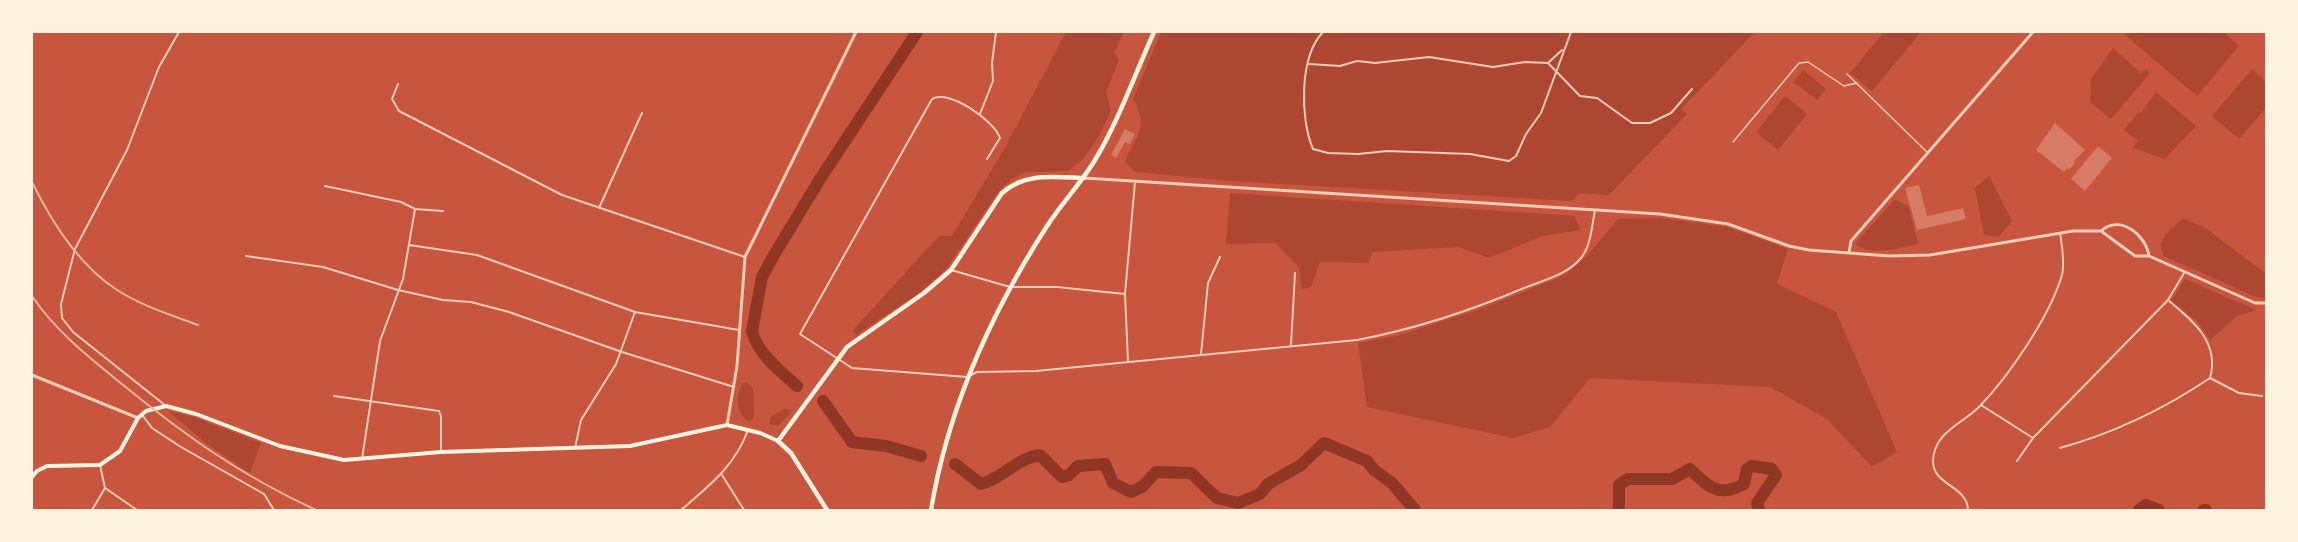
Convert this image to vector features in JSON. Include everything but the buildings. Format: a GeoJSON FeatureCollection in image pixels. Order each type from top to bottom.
{"type":"FeatureCollection","features":[{"type":"Feature","properties":{"kind":"main road"},"geometry":{"type":"LineString","coordinates":[[931,510],[938,471],[967,377],[1010,287],[1048,225],[1084,178],[1101,149],[1154,32]]}},
{"type":"Feature","properties":{"kind":"main road"},"geometry":{"type":"LineString","coordinates":[[778,441],[837,358],[864,333],[924,293],[951,270],[1002,193],[1011,184],[1046,176],[1084,178]]}},
{"type":"Feature","properties":{"kind":"main road"},"geometry":{"type":"LineString","coordinates":[[32,477],[37,471],[47,466],[92,467],[100,465],[120,451],[140,416],[152,409],[166,406],[329,459],[647,444],[700,429],[727,425],[778,441],[791,453],[827,510]]}},
{"type":"Feature","properties":{"kind":"street"},"geometry":{"type":"LineString","coordinates":[[166,406],[73,332],[62,318],[61,304],[75,249],[127,150],[159,67],[179,32]]}},
{"type":"Feature","properties":{"kind":"street"},"geometry":{"type":"LineString","coordinates":[[727,425],[734,387],[745,257],[856,32]]}},
{"type":"Feature","properties":{"kind":"street"},"geometry":{"type":"LineString","coordinates":[[980,114],[993,81],[992,63],[996,32]]}},
{"type":"Feature","properties":{"kind":"street"},"geometry":{"type":"LineString","coordinates":[[1323,32],[1312,48],[1303,107],[1306,133],[1313,149],[1348,154],[1388,152],[1470,154],[1509,161],[1516,156],[1526,134],[1541,113],[1557,71],[1562,50],[1571,32]]}},
{"type":"Feature","properties":{"kind":"street"},"geometry":{"type":"LineString","coordinates":[[1849,253],[1851,241],[2033,32]]}},
{"type":"Feature","properties":{"kind":"street"},"geometry":{"type":"LineString","coordinates":[[1548,63],[1562,50]]}},
{"type":"Feature","properties":{"kind":"street"},"geometry":{"type":"LineString","coordinates":[[1309,64],[1340,66],[1357,61],[1375,63],[1429,57],[1493,67],[1525,62],[1548,63],[1580,96],[1597,98],[1632,123],[1650,123],[1671,113],[1692,89]]}},
{"type":"Feature","properties":{"kind":"street"},"geometry":{"type":"LineString","coordinates":[[398,84],[392,99],[399,111],[562,195],[745,257]]}},
{"type":"Feature","properties":{"kind":"street"},"geometry":{"type":"LineString","coordinates":[[987,159],[1000,138],[996,129],[980,114],[948,98],[940,96],[933,99],[800,334],[852,368],[967,377],[977,372],[1036,371],[1357,340],[1400,332],[1483,306],[1563,273],[1579,260],[1587,247],[1595,210]]}},
{"type":"Feature","properties":{"kind":"street"},"geometry":{"type":"LineString","coordinates":[[600,208],[642,113]]}},
{"type":"Feature","properties":{"kind":"street"},"geometry":{"type":"LineString","coordinates":[[1084,178],[1695,218],[1728,224],[1790,246],[1849,253],[1930,255],[2060,233],[2101,231],[2112,225],[2125,226],[2144,241],[2149,256]]}},
{"type":"Feature","properties":{"kind":"street"},"geometry":{"type":"LineString","coordinates":[[1128,362],[1125,294],[1135,181]]}},
{"type":"Feature","properties":{"kind":"street"},"geometry":{"type":"LineString","coordinates":[[325,186],[401,202],[415,209],[443,211]]}},
{"type":"Feature","properties":{"kind":"street"},"geometry":{"type":"LineString","coordinates":[[362,459],[380,341],[403,279],[415,209]]}},
{"type":"Feature","properties":{"kind":"street"},"geometry":{"type":"LineString","coordinates":[[2101,231],[2127,252],[2142,258],[2149,256],[2255,303],[2266,303]]}},
{"type":"Feature","properties":{"kind":"street"},"geometry":{"type":"LineString","coordinates":[[1968,510],[1962,492],[1941,479],[1935,472],[1933,462],[1940,440],[1948,430],[1980,405],[2042,323],[2062,274],[2060,233]]}},
{"type":"Feature","properties":{"kind":"street"},"geometry":{"type":"LineString","coordinates":[[409,244],[477,255],[635,312],[739,330]]}},
{"type":"Feature","properties":{"kind":"street"},"geometry":{"type":"LineString","coordinates":[[246,256],[323,267],[398,290],[443,300],[471,302],[509,312],[622,352],[734,387]]}},
{"type":"Feature","properties":{"kind":"street"},"geometry":{"type":"LineString","coordinates":[[1201,354],[1208,283],[1220,257]]}},
{"type":"Feature","properties":{"kind":"street"},"geometry":{"type":"LineString","coordinates":[[951,270],[1010,287],[1057,287],[1125,294]]}},
{"type":"Feature","properties":{"kind":"street"},"geometry":{"type":"LineString","coordinates":[[2017,460],[2033,438],[2168,300],[2185,271]]}},
{"type":"Feature","properties":{"kind":"street"},"geometry":{"type":"LineString","coordinates":[[1292,345],[1295,273]]}},
{"type":"Feature","properties":{"kind":"street"},"geometry":{"type":"LineString","coordinates":[[2060,448],[2117,430],[2182,396],[2210,378],[2212,370],[2210,342],[2191,319],[2168,300]]}},
{"type":"Feature","properties":{"kind":"street"},"geometry":{"type":"LineString","coordinates":[[575,448],[581,420],[622,352],[635,312]]}},
{"type":"Feature","properties":{"kind":"street"},"geometry":{"type":"LineString","coordinates":[[32,375],[140,416],[156,431],[264,494],[274,510]]}},
{"type":"Feature","properties":{"kind":"street"},"geometry":{"type":"LineString","coordinates":[[2210,378],[2240,393],[2262,396]]}},
{"type":"Feature","properties":{"kind":"street"},"geometry":{"type":"LineString","coordinates":[[334,396],[439,411],[441,452]]}},
{"type":"Feature","properties":{"kind":"street"},"geometry":{"type":"LineString","coordinates":[[1980,405],[2033,438]]}},
{"type":"Feature","properties":{"kind":"street"},"geometry":{"type":"LineString","coordinates":[[681,510],[722,475],[739,451],[748,430]]}},
{"type":"Feature","properties":{"kind":"street"},"geometry":{"type":"LineString","coordinates":[[92,510],[105,488],[100,465]]}},
{"type":"Feature","properties":{"kind":"street"},"geometry":{"type":"LineString","coordinates":[[722,475],[744,510]]}},
{"type":"Feature","properties":{"kind":"street"},"geometry":{"type":"LineString","coordinates":[[105,488],[137,510]]}},
{"type":"Feature","properties":{"kind":"lane"},"geometry":{"type":"LineString","coordinates":[[1733,142],[1799,63],[1808,62],[1844,86],[1857,83]]}},
{"type":"Feature","properties":{"kind":"lane"},"geometry":{"type":"LineString","coordinates":[[1847,74],[1928,153]]}},
{"type":"Feature","properties":{"kind":"shaded area"},"geometry":{"type":"Polygon","coordinates":[[[1066,32],[1124,32],[1114,53],[1119,60],[1106,92],[1111,111],[1100,134],[1084,158],[1068,171],[1025,172],[1010,180],[998,192],[947,268],[922,291],[856,335],[852,331],[939,236],[952,236],[1006,146],[1066,32]]]}},
{"type":"Feature","properties":{"kind":"shaded area"},"geometry":{"type":"Polygon","coordinates":[[[1161,32],[1755,32],[1681,109],[1687,114],[1609,195],[1579,193],[1572,201],[1232,181],[1135,172],[1125,161],[1141,124],[1138,108],[1133,99],[1161,32]]]}},
{"type":"Feature","properties":{"kind":"shaded area"},"geometry":{"type":"Polygon","coordinates":[[[1884,32],[1921,32],[1872,91],[1850,73],[1884,32]]]}},
{"type":"Feature","properties":{"kind":"shaded area"},"geometry":{"type":"Polygon","coordinates":[[[2127,32],[2224,32],[2239,46],[2197,96],[2125,35],[2127,32]]]}},
{"type":"Feature","properties":{"kind":"shaded area"},"geometry":{"type":"Polygon","coordinates":[[[2113,48],[2141,73],[2146,69],[2150,73],[2111,119],[2090,102],[2091,79],[2113,48]]]}},
{"type":"Feature","properties":{"kind":"shaded area"},"geometry":{"type":"Polygon","coordinates":[[[2252,69],[2266,82],[2266,108],[2239,139],[2212,116],[2252,69]]]}},
{"type":"Feature","properties":{"kind":"shaded area"},"geometry":{"type":"Polygon","coordinates":[[[1803,70],[1826,89],[1817,100],[1794,82],[1803,70]]]}},
{"type":"Feature","properties":{"kind":"shaded area"},"geometry":{"type":"Polygon","coordinates":[[[2156,92],[2196,126],[2165,159],[2133,148],[2138,141],[2124,130],[2139,112],[2141,113],[2156,92]]]}},
{"type":"Feature","properties":{"kind":"shaded area"},"geometry":{"type":"Polygon","coordinates":[[[1785,96],[1807,114],[1778,150],[1756,132],[1785,96]]]}},
{"type":"Feature","properties":{"kind":"shaded area"},"geometry":{"type":"Polygon","coordinates":[[[1989,176],[2012,221],[1999,237],[1984,235],[1975,188],[1989,176]]]}},
{"type":"Feature","properties":{"kind":"shaded area"},"geometry":{"type":"Polygon","coordinates":[[[1230,193],[1575,216],[1580,230],[1543,236],[1489,258],[1459,247],[1373,252],[1368,263],[1320,262],[1311,287],[1302,289],[1299,268],[1276,243],[1226,244],[1230,193]]]}},
{"type":"Feature","properties":{"kind":"shaded area"},"geometry":{"type":"Polygon","coordinates":[[[1895,199],[1909,207],[1918,244],[1877,251],[1855,244],[1895,199]]]}},
{"type":"Feature","properties":{"kind":"shaded area"},"geometry":{"type":"Polygon","coordinates":[[[1660,218],[1727,227],[1788,249],[1777,284],[1836,312],[1897,452],[1872,467],[1827,419],[1770,387],[1590,378],[1550,427],[1513,438],[1367,407],[1358,343],[1400,335],[1483,308],[1565,275],[1587,256],[1618,219],[1660,218]]]}},
{"type":"Feature","properties":{"kind":"shaded area"},"geometry":{"type":"Polygon","coordinates":[[[2183,218],[2207,229],[2266,274],[2266,298],[2256,297],[2164,256],[2160,245],[2166,234],[2183,218]]]}},
{"type":"Feature","properties":{"kind":"shaded area"},"geometry":{"type":"Polygon","coordinates":[[[2185,279],[2256,310],[2237,316],[2210,340],[2196,320],[2171,301],[2185,279]]]}},
{"type":"Feature","properties":{"kind":"shaded area"},"geometry":{"type":"Polygon","coordinates":[[[747,382],[753,389],[754,417],[750,422],[741,414],[738,404],[740,388],[743,383],[747,382]]]}},
{"type":"Feature","properties":{"kind":"shaded area"},"geometry":{"type":"Polygon","coordinates":[[[784,409],[793,410],[779,425],[770,425],[770,418],[784,409]]]}},
{"type":"Feature","properties":{"kind":"shaded area"},"geometry":{"type":"Polygon","coordinates":[[[168,411],[194,417],[261,443],[250,473],[207,444],[168,411]]]}},
{"type":"Feature","properties":{"kind":"waterway"},"geometry":{"type":"LineString","coordinates":[[797,386],[764,354],[752,331],[762,277],[820,179],[917,32]]}},
{"type":"Feature","properties":{"kind":"waterway"},"geometry":{"type":"LineString","coordinates":[[823,401],[852,442],[886,446],[921,456]]}},
{"type":"Feature","properties":{"kind":"waterway"},"geometry":{"type":"LineString","coordinates":[[955,464],[981,484],[1024,460],[1040,455],[1062,477],[1069,475],[1078,466],[1105,464],[1113,483],[1131,492],[1142,487],[1156,472],[1191,473],[1217,498],[1238,503],[1260,494],[1268,484],[1301,465],[1324,443],[1367,461],[1374,470],[1392,483],[1415,510]]}},
{"type":"Feature","properties":{"kind":"waterway"},"geometry":{"type":"LineString","coordinates":[[1619,510],[1619,485],[1628,479],[1672,479],[1690,469],[1708,485],[1728,490],[1744,484],[1747,469],[1752,466],[1772,469],[1776,475],[1757,503],[1759,510]]}},
{"type":"Feature","properties":{"kind":"waterway"},"geometry":{"type":"LineString","coordinates":[[2139,510],[2146,505],[2159,510]]}},
{"type":"Feature","properties":{"kind":"railway"},"geometry":{"type":"LineString","coordinates":[[32,182],[68,242],[104,280],[136,301],[198,325]]}},
{"type":"Feature","properties":{"kind":"railway"},"geometry":{"type":"LineString","coordinates":[[32,296],[50,320],[71,341],[165,418],[236,467],[316,510]]}}]}
